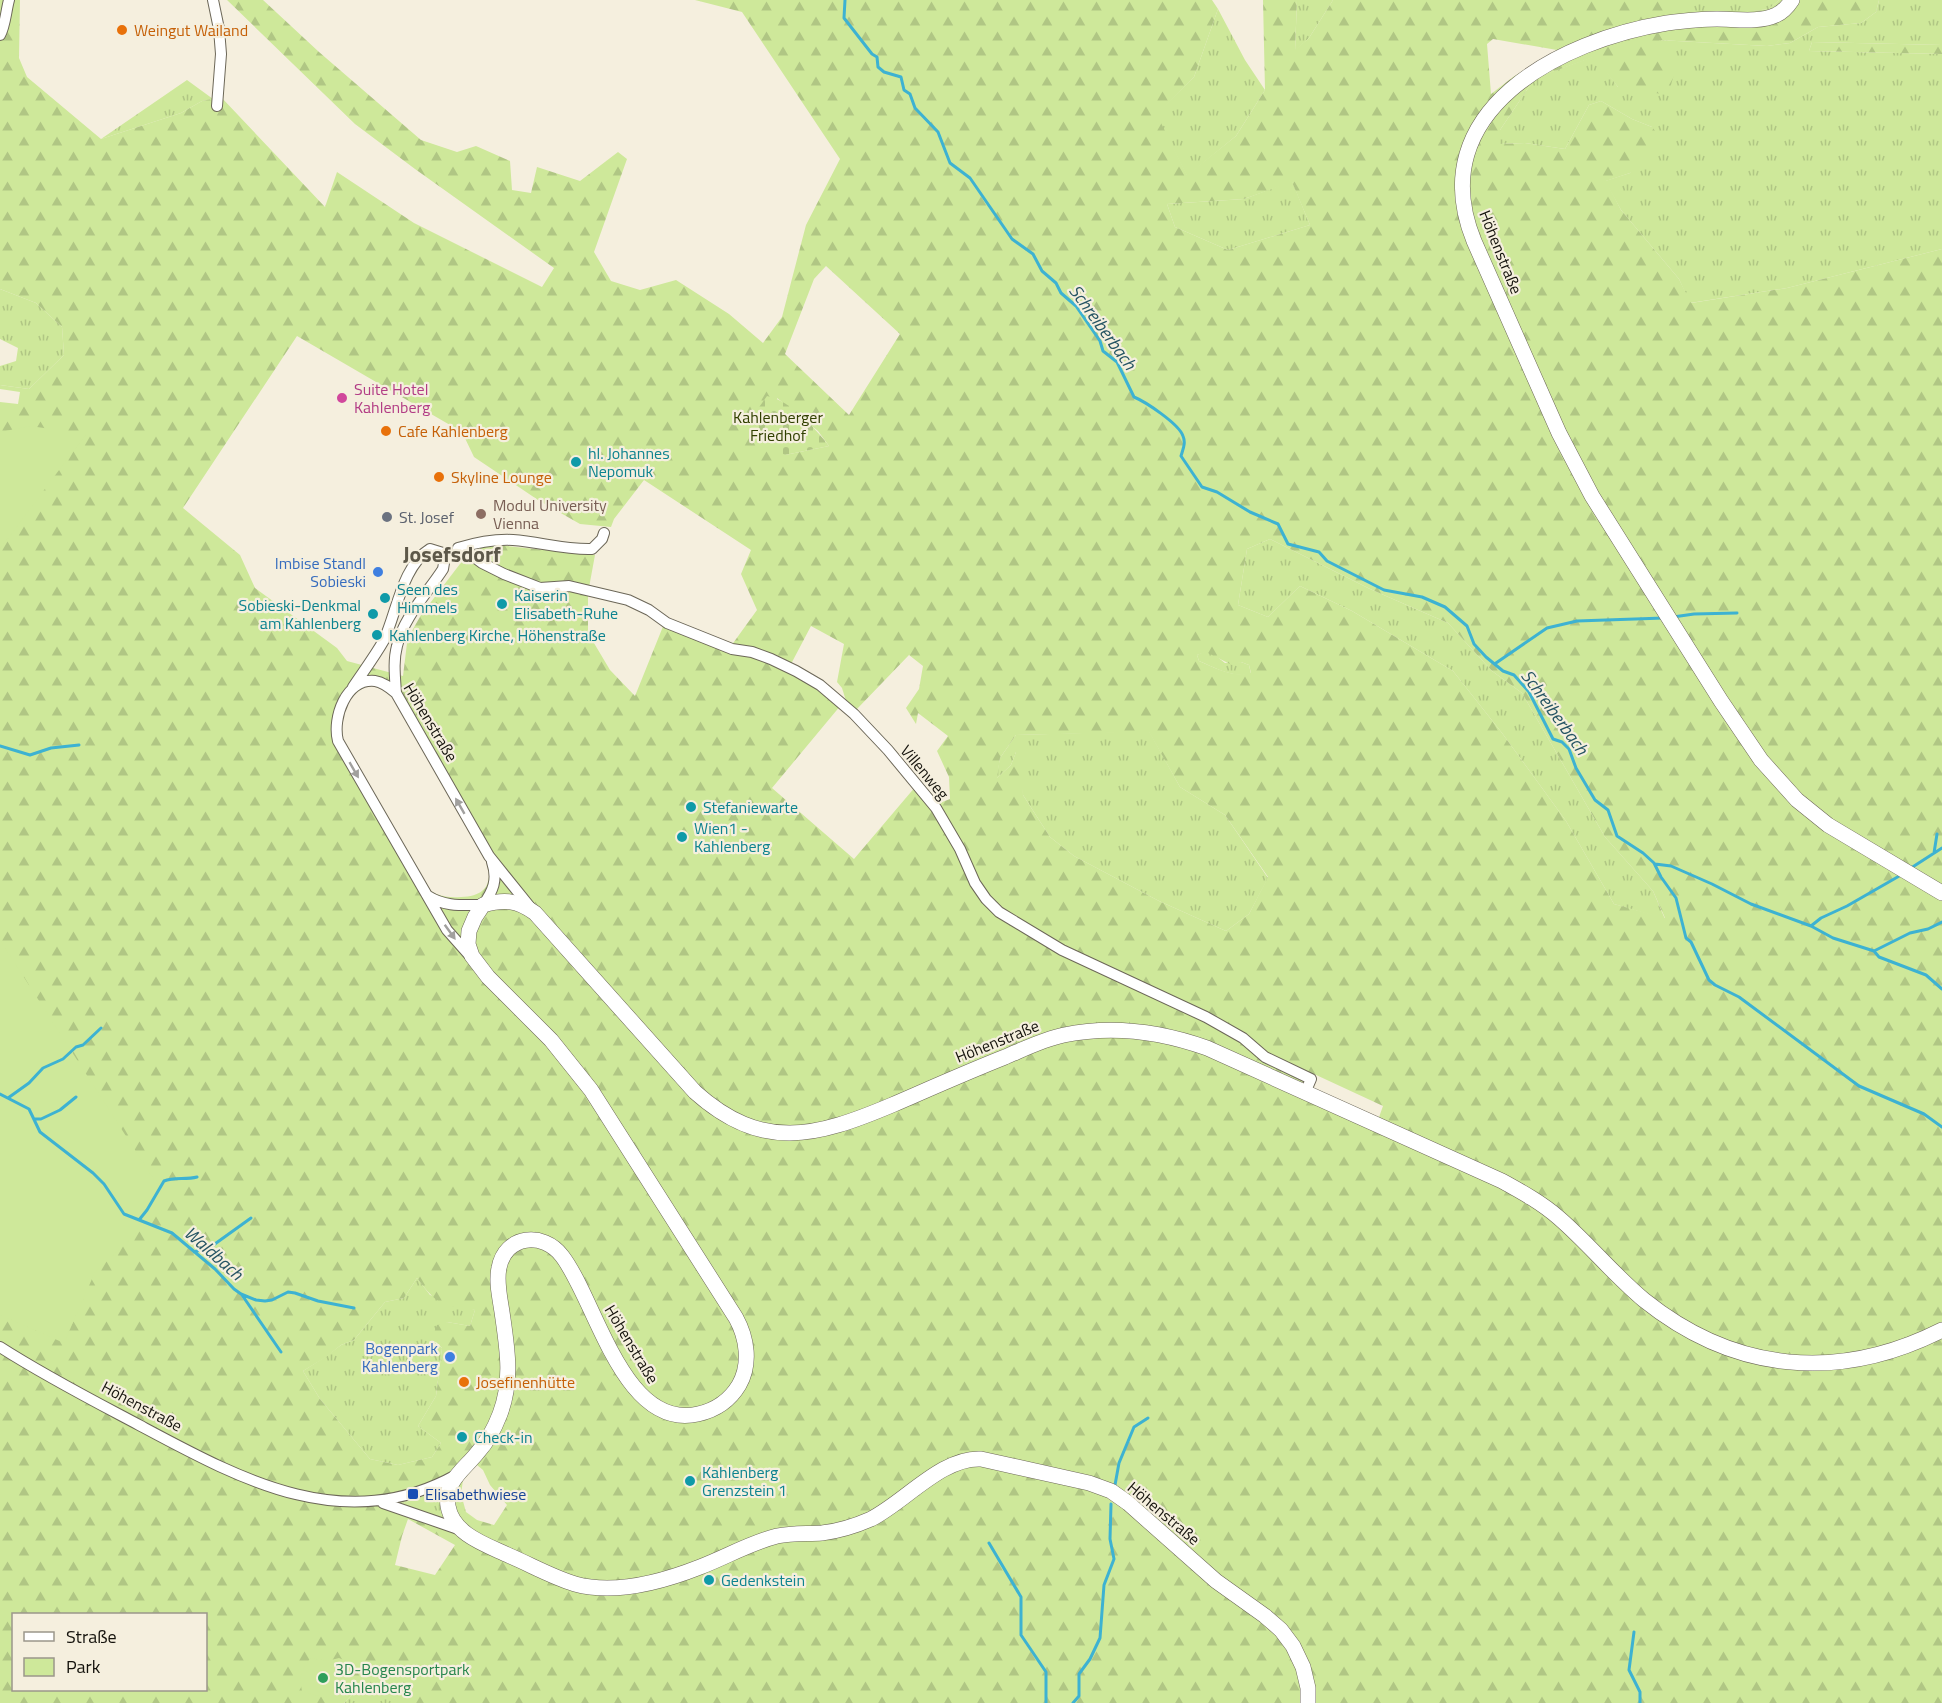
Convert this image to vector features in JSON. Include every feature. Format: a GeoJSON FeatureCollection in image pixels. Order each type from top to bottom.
{"type":"FeatureCollection","features":[{"type":"Feature","properties":{"kind":"street"},"geometry":{"type":"LineString","coordinates":[[0,34],[3,30],[9,0]]}},
{"type":"Feature","properties":{"kind":"street"},"geometry":{"type":"LineString","coordinates":[[213,0],[221,54],[217,105]]}},
{"type":"Feature","properties":{"kind":"street","name":"Höhenstraße"},"geometry":{"type":"LineString","coordinates":[[1792,0],[1782,12],[1770,18],[1691,20],[1641,28],[1604,39],[1562,57],[1536,72],[1495,104],[1480,123],[1471,141],[1465,161],[1462,190],[1467,223],[1510,323],[1582,478],[1747,741],[1779,783],[1828,825],[1942,892]]}},
{"type":"Feature","properties":{"kind":"street"},"geometry":{"type":"LineString","coordinates":[[344,700],[382,643],[404,581],[419,559],[430,549],[443,553],[480,542],[512,540],[562,548],[592,549],[602,539],[604,533]]}},
{"type":"Feature","properties":{"kind":"street","name":"Villenweg"},"geometry":{"type":"LineString","coordinates":[[458,548],[504,574],[540,588],[569,586],[628,600],[649,610],[667,623],[732,649],[752,652],[771,659],[796,670],[820,685],[854,714],[940,812],[975,883],[999,912],[1062,950],[1206,1017],[1243,1038],[1265,1057],[1311,1079],[1305,1093]]}},
{"type":"Feature","properties":{"kind":"street"},"geometry":{"type":"LineString","coordinates":[[396,693],[394,667],[399,637],[442,569],[443,553]]}},
{"type":"Feature","properties":{"kind":"street","name":"Höhenstraße"},"geometry":{"type":"LineString","coordinates":[[458,1525],[449,1508],[448,1497],[452,1483],[456,1475],[485,1444],[503,1406],[508,1367],[498,1273],[505,1253],[517,1242],[524,1239],[539,1240],[552,1246],[563,1257],[605,1340],[624,1370],[642,1397],[660,1410],[671,1414],[691,1415],[723,1404],[739,1385],[747,1355],[744,1336],[736,1317],[591,1090],[551,1040],[478,966],[447,930],[338,741],[337,716],[344,700],[355,687],[369,681],[382,683],[396,693],[489,856],[494,869],[495,880],[492,892],[475,917],[468,940],[472,956],[478,966]]}},
{"type":"Feature","properties":{"kind":"street","name":"Höhenstraße"},"geometry":{"type":"LineString","coordinates":[[489,856],[546,925],[695,1092],[726,1116],[762,1130],[808,1133],[836,1127],[1043,1041],[1063,1035],[1098,1030],[1144,1032],[1190,1042],[1502,1181],[1532,1198],[1560,1218],[1643,1299],[1686,1328],[1727,1347],[1761,1358],[1816,1364],[1834,1363],[1896,1350],[1942,1330]]}},
{"type":"Feature","properties":{"kind":"street","name":"Höhenstraße"},"geometry":{"type":"LineString","coordinates":[[426,894],[436,901],[451,905],[483,905],[514,901],[528,908],[546,925]]}},
{"type":"Feature","properties":{"kind":"street","name":"Höhenstraße"},"geometry":{"type":"LineString","coordinates":[[0,1347],[84,1396],[243,1477],[278,1491],[313,1498],[380,1502],[458,1525],[486,1544],[560,1578],[590,1587],[623,1587],[659,1580],[697,1569],[777,1536],[837,1531],[857,1525],[883,1512],[946,1467],[960,1461],[981,1459],[1089,1483],[1119,1497],[1216,1581],[1276,1625],[1293,1646],[1303,1667],[1308,1689],[1308,1703]]}},
{"type":"Feature","properties":{"kind":"street","name":"Höhenstraße"},"geometry":{"type":"LineString","coordinates":[[380,1502],[425,1491],[456,1475]]}},
{"type":"Feature","properties":{"kind":"green space"},"geometry":{"type":"Polygon","coordinates":[[[0,0],[20,0],[19,58],[27,77],[101,139],[181,113],[202,101],[221,97],[325,207],[337,172],[414,223],[542,287],[554,268],[355,124],[227,0],[263,0],[421,140],[457,152],[476,146],[510,161],[512,190],[531,193],[537,167],[580,181],[618,152],[627,159],[594,252],[611,281],[640,290],[676,280],[729,314],[763,343],[782,317],[806,225],[840,159],[742,12],[695,0],[1212,0],[1218,9],[1194,77],[1157,115],[1187,175],[1236,136],[1265,90],[1263,0],[1297,0],[1295,50],[1309,38],[1333,0],[1674,0],[1674,15],[1769,9],[1779,0],[1879,0],[1876,12],[1861,23],[1818,27],[1790,43],[1767,46],[1659,40],[1675,71],[1668,95],[1618,87],[1594,57],[1535,78],[1500,130],[1500,144],[1525,143],[1565,149],[1589,105],[1601,101],[1632,119],[1652,127],[1663,141],[1649,158],[1630,173],[1606,181],[1621,210],[1679,279],[1691,303],[1787,288],[1942,249],[1942,1703],[398,1703],[397,1700],[364,1682],[344,1703],[0,1703],[0,402],[18,404],[20,392],[0,389],[0,385],[29,389],[64,355],[62,327],[36,303],[0,289],[0,0]],[[1493,39],[1487,44],[1491,94],[1513,77],[1557,50],[1493,39]],[[1292,182],[1244,199],[1167,204],[1175,227],[1228,250],[1310,225],[1292,182]],[[826,266],[814,279],[785,354],[849,415],[900,334],[826,266]],[[297,336],[183,508],[240,555],[255,588],[337,648],[347,661],[403,676],[407,643],[413,629],[466,556],[487,544],[595,555],[588,593],[588,633],[610,670],[635,696],[664,624],[781,666],[841,705],[772,788],[854,859],[916,786],[932,806],[950,799],[949,777],[937,751],[948,736],[918,713],[916,724],[906,708],[919,689],[923,666],[909,655],[856,710],[847,704],[842,688],[837,682],[844,644],[811,626],[791,664],[731,646],[757,610],[741,574],[751,550],[644,480],[614,519],[611,527],[580,524],[538,500],[474,457],[462,432],[297,336]],[[777,398],[785,455],[829,446],[818,431],[777,398]],[[1270,539],[1247,549],[1238,605],[1268,617],[1300,586],[1352,611],[1453,671],[1502,733],[1566,821],[1614,904],[1665,918],[1653,891],[1605,837],[1522,693],[1492,671],[1448,623],[1370,589],[1270,539]],[[1206,652],[1197,655],[1199,661],[1231,673],[1251,673],[1249,665],[1241,662],[1232,665],[1206,652]],[[370,685],[356,693],[345,710],[339,732],[426,888],[438,895],[451,897],[470,896],[482,891],[486,887],[489,876],[487,860],[397,701],[381,687],[370,685]],[[1149,732],[1016,735],[1000,758],[997,778],[1011,765],[1016,752],[1022,753],[1023,795],[1050,837],[1074,856],[1159,901],[1226,931],[1249,914],[1268,877],[1225,815],[1180,787],[1149,732]],[[1309,1074],[1301,1084],[1378,1120],[1383,1106],[1314,1074],[1309,1074]],[[417,1278],[404,1298],[385,1302],[354,1340],[341,1345],[303,1371],[320,1399],[370,1459],[398,1465],[432,1457],[441,1443],[418,1426],[436,1396],[442,1348],[432,1338],[437,1325],[447,1322],[470,1326],[475,1310],[441,1303],[417,1278]],[[477,1465],[463,1480],[461,1494],[466,1512],[477,1520],[494,1525],[507,1505],[477,1465]],[[442,1489],[399,1504],[445,1520],[442,1489]],[[408,1519],[395,1565],[435,1575],[455,1545],[408,1519]]]}},
{"type":"Feature","properties":{"kind":"green space"},"geometry":{"type":"Polygon","coordinates":[[[1297,0],[1333,0],[1309,38],[1295,51],[1297,0]]]}},
{"type":"Feature","properties":{"kind":"green space"},"geometry":{"type":"Polygon","coordinates":[[[1674,0],[1779,0],[1769,9],[1674,15],[1674,0]]]}},
{"type":"Feature","properties":{"kind":"green space"},"geometry":{"type":"Polygon","coordinates":[[[1879,0],[1942,0],[1942,45],[1812,42],[1809,51],[1942,54],[1942,249],[1787,288],[1690,303],[1679,279],[1621,210],[1605,181],[1630,173],[1652,127],[1632,119],[1601,101],[1589,105],[1565,149],[1525,143],[1500,144],[1500,130],[1535,78],[1595,56],[1618,87],[1659,40],[1767,46],[1790,43],[1818,27],[1861,23],[1876,12],[1879,0]]]}},
{"type":"Feature","properties":{"kind":"green space"},"geometry":{"type":"Polygon","coordinates":[[[1218,9],[1245,60],[1265,90],[1236,136],[1187,176],[1156,115],[1194,77],[1218,9]]]}},
{"type":"Feature","properties":{"kind":"green space"},"geometry":{"type":"Polygon","coordinates":[[[1812,42],[1942,45],[1942,54],[1809,51],[1812,42]]]}},
{"type":"Feature","properties":{"kind":"green space"},"geometry":{"type":"Polygon","coordinates":[[[187,80],[213,99],[202,101],[181,113],[101,139],[187,80]]]}},
{"type":"Feature","properties":{"kind":"green space"},"geometry":{"type":"Polygon","coordinates":[[[1292,181],[1310,225],[1228,250],[1175,227],[1167,204],[1244,199],[1292,181]]]}},
{"type":"Feature","properties":{"kind":"green space"},"geometry":{"type":"Polygon","coordinates":[[[0,289],[36,303],[62,327],[64,355],[29,389],[0,385],[0,366],[16,361],[18,348],[0,339],[0,289]]]}},
{"type":"Feature","properties":{"kind":"green space","name":"Kahlenberger Friedhof"},"geometry":{"type":"Polygon","coordinates":[[[767,396],[793,409],[829,446],[785,455],[743,430],[767,396]]]}},
{"type":"Feature","properties":{"kind":"green space"},"geometry":{"type":"Polygon","coordinates":[[[30,426],[86,434],[0,549],[0,432],[30,426]]]}},
{"type":"Feature","properties":{"kind":"green space"},"geometry":{"type":"Polygon","coordinates":[[[1270,539],[1370,589],[1448,623],[1492,671],[1522,693],[1605,837],[1653,891],[1665,919],[1614,904],[1566,821],[1502,733],[1453,671],[1352,611],[1300,586],[1268,617],[1238,605],[1247,549],[1270,539]]]}},
{"type":"Feature","properties":{"kind":"green space"},"geometry":{"type":"Polygon","coordinates":[[[1206,651],[1225,663],[1241,662],[1249,665],[1251,674],[1237,675],[1199,661],[1197,655],[1206,651]]]}},
{"type":"Feature","properties":{"kind":"green space"},"geometry":{"type":"Polygon","coordinates":[[[1149,731],[1180,787],[1225,815],[1268,878],[1249,914],[1226,931],[1159,901],[1074,856],[1050,837],[1023,795],[1016,752],[1011,765],[996,779],[1000,758],[1016,735],[1149,731]]]}},
{"type":"Feature","properties":{"kind":"green space"},"geometry":{"type":"Polygon","coordinates":[[[0,940],[169,1203],[95,1272],[64,1343],[0,1315],[0,940]]]}},
{"type":"Feature","properties":{"kind":"green space","name":"Elisabethwiese"},"geometry":{"type":"Polygon","coordinates":[[[417,1278],[430,1295],[475,1310],[470,1326],[447,1322],[435,1343],[442,1348],[436,1396],[418,1426],[441,1443],[432,1457],[398,1465],[370,1459],[320,1399],[303,1371],[341,1345],[354,1340],[385,1302],[404,1298],[417,1278]]]}},
{"type":"Feature","properties":{"kind":"green space"},"geometry":{"type":"Polygon","coordinates":[[[443,1488],[445,1520],[399,1504],[433,1493],[443,1488]]]}},
{"type":"Feature","properties":{"kind":"green space","name":"3D-Bogensportpark Kahlenberg"},"geometry":{"type":"Polygon","coordinates":[[[311,1658],[327,1661],[339,1658],[346,1661],[346,1679],[325,1698],[302,1691],[302,1673],[311,1658]]]}},
{"type":"Feature","properties":{"kind":"green space"},"geometry":{"type":"Polygon","coordinates":[[[364,1682],[398,1700],[398,1703],[344,1703],[364,1682]]]}},
{"type":"Feature","properties":{"kind":"waterway","name":"Schreiberbach"},"geometry":{"type":"LineString","coordinates":[[845,0],[844,18],[872,54],[877,57],[878,67],[884,72],[901,77],[904,90],[910,94],[915,108],[938,132],[950,163],[970,178],[1012,239],[1033,254],[1042,271],[1076,306],[1100,341],[1103,351],[1117,362],[1134,397],[1162,414],[1180,431],[1184,441],[1181,456],[1202,487],[1217,492],[1250,512],[1278,524],[1288,544],[1319,552],[1327,561],[1384,590],[1422,597],[1445,607],[1467,626],[1474,644],[1486,657],[1503,671],[1514,675],[1529,692],[1553,739],[1562,742],[1569,749],[1576,768],[1595,800],[1608,810],[1617,836],[1654,863],[1676,898],[1686,938],[1691,942],[1709,980],[1739,997],[1859,1086],[1924,1114],[1942,1127]]}},
{"type":"Feature","properties":{"kind":"waterway"},"geometry":{"type":"LineString","coordinates":[[1673,617],[1737,613]]}},
{"type":"Feature","properties":{"kind":"waterway"},"geometry":{"type":"LineString","coordinates":[[1496,663],[1547,628],[1577,621],[1664,618]]}},
{"type":"Feature","properties":{"kind":"waterway"},"geometry":{"type":"LineString","coordinates":[[0,746],[30,755],[51,748],[79,745]]}},
{"type":"Feature","properties":{"kind":"waterway"},"geometry":{"type":"LineString","coordinates":[[1934,853],[1937,834]]}},
{"type":"Feature","properties":{"kind":"waterway"},"geometry":{"type":"LineString","coordinates":[[1911,868],[1942,848]]}},
{"type":"Feature","properties":{"kind":"waterway"},"geometry":{"type":"LineString","coordinates":[[1655,864],[1671,866],[1751,904],[1811,926],[1833,938],[1874,951],[1879,957],[1926,975],[1942,989]]}},
{"type":"Feature","properties":{"kind":"waterway"},"geometry":{"type":"LineString","coordinates":[[1811,926],[1821,918],[1901,875]]}},
{"type":"Feature","properties":{"kind":"waterway"},"geometry":{"type":"LineString","coordinates":[[1874,951],[1910,933],[1928,929],[1942,922]]}},
{"type":"Feature","properties":{"kind":"waterway"},"geometry":{"type":"LineString","coordinates":[[8,1098],[29,1083],[43,1068],[63,1059],[101,1028]]}},
{"type":"Feature","properties":{"kind":"waterway","name":"Waldbach"},"geometry":{"type":"LineString","coordinates":[[0,1094],[29,1109],[40,1132],[93,1173],[104,1184],[124,1214],[172,1233],[241,1294],[265,1301],[288,1292],[354,1308]]}},
{"type":"Feature","properties":{"kind":"waterway"},"geometry":{"type":"LineString","coordinates":[[34,1119],[41,1119],[60,1110],[76,1097]]}},
{"type":"Feature","properties":{"kind":"waterway"},"geometry":{"type":"LineString","coordinates":[[139,1220],[164,1181],[197,1177]]}},
{"type":"Feature","properties":{"kind":"waterway"},"geometry":{"type":"LineString","coordinates":[[194,1252],[212,1246],[251,1218]]}},
{"type":"Feature","properties":{"kind":"waterway"},"geometry":{"type":"LineString","coordinates":[[242,1295],[281,1352]]}},
{"type":"Feature","properties":{"kind":"waterway"},"geometry":{"type":"LineString","coordinates":[[1115,1485],[1119,1463],[1134,1427],[1148,1418]]}},
{"type":"Feature","properties":{"kind":"waterway"},"geometry":{"type":"LineString","coordinates":[[1073,1703],[1079,1696],[1079,1674],[1090,1659],[1100,1638],[1104,1585],[1114,1559],[1110,1539],[1111,1504]]}},
{"type":"Feature","properties":{"kind":"waterway"},"geometry":{"type":"LineString","coordinates":[[989,1543],[1021,1597],[1021,1635],[1046,1672],[1046,1703]]}},
{"type":"Feature","properties":{"kind":"waterway"},"geometry":{"type":"LineString","coordinates":[[1634,1632],[1629,1670],[1640,1692],[1640,1703]]}},
{"type":"Feature","properties":{"kind":"place","name":"Weingut Wailand"},"geometry":{"type":"Point","coordinates":[122,30]}},
{"type":"Feature","properties":{"kind":"place","name":"Suite Hotel Kahlenberg"},"geometry":{"type":"Point","coordinates":[342,398]}},
{"type":"Feature","properties":{"kind":"place","name":"Cafe Kahlenberg"},"geometry":{"type":"Point","coordinates":[386,431]}},
{"type":"Feature","properties":{"kind":"place","name":"hl. Johannes Nepomuk"},"geometry":{"type":"Point","coordinates":[576,462]}},
{"type":"Feature","properties":{"kind":"place","name":"Skyline Lounge"},"geometry":{"type":"Point","coordinates":[439,477]}},
{"type":"Feature","properties":{"kind":"place","name":"Modul University Vienna"},"geometry":{"type":"Point","coordinates":[481,514]}},
{"type":"Feature","properties":{"kind":"place","name":"St. Josef"},"geometry":{"type":"Point","coordinates":[387,517]}},
{"type":"Feature","properties":{"kind":"place","name":"Imbise Standl Sobieski"},"geometry":{"type":"Point","coordinates":[378,572]}},
{"type":"Feature","properties":{"kind":"place","name":"Seen des Himmels"},"geometry":{"type":"Point","coordinates":[385,598]}},
{"type":"Feature","properties":{"kind":"place","name":"Kaiserin Elisabeth-Ruhe"},"geometry":{"type":"Point","coordinates":[502,604]}},
{"type":"Feature","properties":{"kind":"place","name":"Sobieski-Denkmal am Kahlenberg"},"geometry":{"type":"Point","coordinates":[373,614]}},
{"type":"Feature","properties":{"kind":"place","name":"Kahlenberg Kirche, Höhenstraße"},"geometry":{"type":"Point","coordinates":[377,635]}},
{"type":"Feature","properties":{"kind":"place","name":"Stefaniewarte"},"geometry":{"type":"Point","coordinates":[691,807]}},
{"type":"Feature","properties":{"kind":"place","name":"Wien1 - Kahlenberg"},"geometry":{"type":"Point","coordinates":[682,837]}},
{"type":"Feature","properties":{"kind":"place","name":"Bogenpark Kahlenberg"},"geometry":{"type":"Point","coordinates":[450,1357]}},
{"type":"Feature","properties":{"kind":"place","name":"Josefinenhütte"},"geometry":{"type":"Point","coordinates":[464,1382]}},
{"type":"Feature","properties":{"kind":"place","name":"Check-in"},"geometry":{"type":"Point","coordinates":[462,1437]}},
{"type":"Feature","properties":{"kind":"place","name":"Kahlenberg Grenzstein 1"},"geometry":{"type":"Point","coordinates":[690,1481]}},
{"type":"Feature","properties":{"kind":"place","name":"Elisabethwiese"},"geometry":{"type":"Point","coordinates":[413,1494]}},
{"type":"Feature","properties":{"kind":"place","name":"Gedenkstein"},"geometry":{"type":"Point","coordinates":[709,1580]}},
{"type":"Feature","properties":{"kind":"place","name":"3D-Bogensportpark Kahlenberg"},"geometry":{"type":"Point","coordinates":[323,1678]}},
{"type":"Feature","properties":{"kind":"district","name":"Josefsdorf"},"geometry":{"type":"Point","coordinates":[452,554]}}]}
